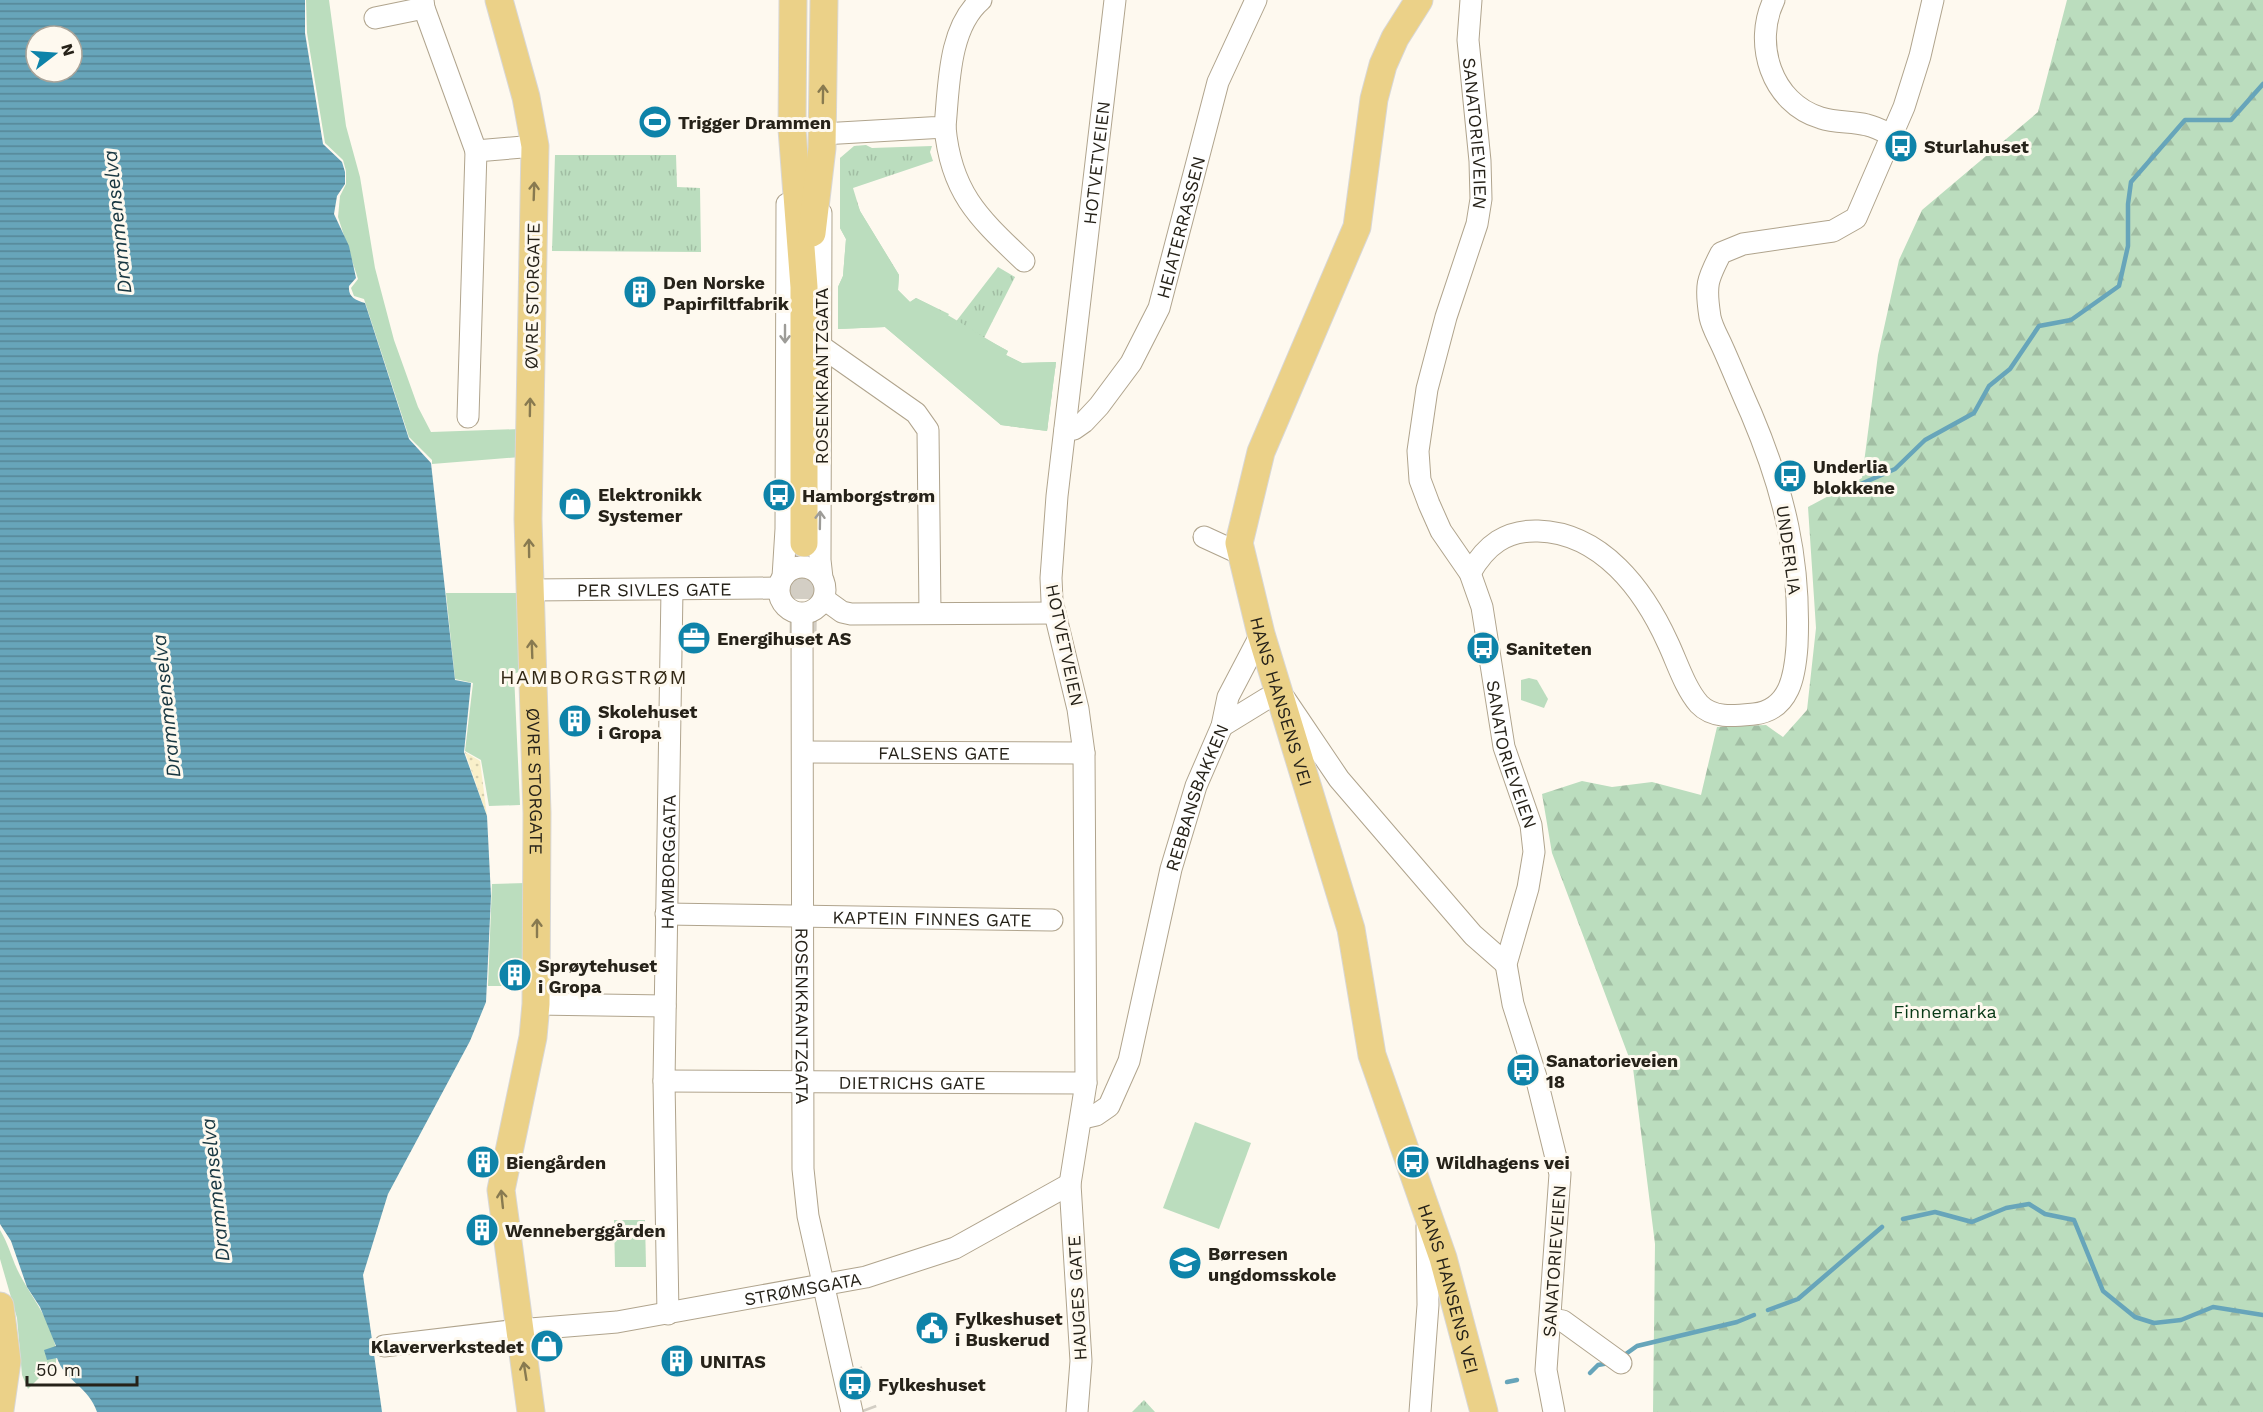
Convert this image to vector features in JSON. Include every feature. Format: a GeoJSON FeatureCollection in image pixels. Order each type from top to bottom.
{"type":"FeatureCollection","features":[{"type":"Feature","properties":{"kind":"main road","name":"ØVRE STORGATE"},"geometry":{"type":"LineString","coordinates":[[498,0],[526,97],[535,146],[529,437],[530,590],[537,810],[536,1004],[533,1037],[501,1190],[518,1330],[531,1412]]}},
{"type":"Feature","properties":{"kind":"main road","name":"ROSENKRANTZGATA"},"geometry":{"type":"LineString","coordinates":[[793,0],[792,129],[804,287],[804,543]]}},
{"type":"Feature","properties":{"kind":"main road","name":"ROSENKRANTZGATA"},"geometry":{"type":"LineString","coordinates":[[804,287],[820,173],[824,0]]}},
{"type":"Feature","properties":{"kind":"main road","name":"HANS HANSENS VEI"},"geometry":{"type":"LineString","coordinates":[[1419,0],[1395,38],[1383,64],[1374,99],[1358,227],[1261,452],[1240,531],[1240,554],[1278,695],[1351,929],[1372,1055],[1443,1258],[1484,1412]]}},
{"type":"Feature","properties":{"kind":"main road"},"geometry":{"type":"LineString","coordinates":[[0,1306],[3,1361],[0,1410]]}},
{"type":"Feature","properties":{"kind":"street"},"geometry":{"type":"LineString","coordinates":[[981,0],[974,6],[957,40],[945,127],[948,156],[970,206],[1024,261]]}},
{"type":"Feature","properties":{"kind":"street","name":"HOTVETVEIEN"},"geometry":{"type":"LineString","coordinates":[[1070,1184],[1083,1118],[1086,1083],[1084,753],[1078,709],[1055,613],[1051,578],[1065,430],[1115,0]]}},
{"type":"Feature","properties":{"kind":"street","name":"HEIATERRASSEN"},"geometry":{"type":"LineString","coordinates":[[1065,430],[1074,429],[1084,422],[1099,406],[1131,363],[1159,308],[1218,82],[1256,0]]}},
{"type":"Feature","properties":{"kind":"street","name":"SANATORIEVEIEN"},"geometry":{"type":"LineString","coordinates":[[1471,0],[1468,40],[1480,161],[1481,199],[1477,224],[1446,317],[1427,389],[1418,451],[1420,480],[1429,504],[1441,531],[1470,573],[1482,607],[1504,747],[1531,825],[1534,852],[1528,888],[1506,964],[1513,1004],[1536,1077],[1560,1174],[1546,1370],[1554,1412]]}},
{"type":"Feature","properties":{"kind":"street"},"geometry":{"type":"LineString","coordinates":[[1774,0],[1765,18],[1765,47],[1771,74],[1791,101],[1819,118],[1868,125],[1893,136]]}},
{"type":"Feature","properties":{"kind":"street","name":"UNDERLIA"},"geometry":{"type":"LineString","coordinates":[[1470,573],[1478,559],[1498,539],[1524,531],[1549,532],[1585,542],[1612,561],[1639,591],[1661,627],[1699,705],[1724,717],[1759,713],[1784,701],[1795,676],[1798,626],[1789,521],[1770,457],[1711,319],[1707,282],[1721,253],[1743,244],[1833,231],[1857,218],[1893,136],[1920,56],[1933,0]]}},
{"type":"Feature","properties":{"kind":"street"},"geometry":{"type":"LineString","coordinates":[[375,18],[423,4],[476,151],[468,417]]}},
{"type":"Feature","properties":{"kind":"street"},"geometry":{"type":"LineString","coordinates":[[822,134],[945,127]]}},
{"type":"Feature","properties":{"kind":"street","name":"ROSENKRANTZGATA"},"geometry":{"type":"LineString","coordinates":[[781,582],[786,529],[786,227],[792,129]]}},
{"type":"Feature","properties":{"kind":"street"},"geometry":{"type":"LineString","coordinates":[[476,151],[535,146]]}},
{"type":"Feature","properties":{"kind":"street","name":"ROSENKRANTZGATA"},"geometry":{"type":"LineString","coordinates":[[820,173],[823,588]]}},
{"type":"Feature","properties":{"kind":"street"},"geometry":{"type":"LineString","coordinates":[[822,347],[916,413],[928,430],[930,613]]}},
{"type":"Feature","properties":{"kind":"street"},"geometry":{"type":"LineString","coordinates":[[1204,537],[1240,554]]}},
{"type":"Feature","properties":{"kind":"street"},"geometry":{"type":"LineString","coordinates":[[823,588],[815,610],[802,614],[794,612],[783,603],[781,582],[795,568],[802,567],[817,572],[823,588],[842,612],[850,614],[1055,613]]}},
{"type":"Feature","properties":{"kind":"street","name":"PER SIVLES GATE"},"geometry":{"type":"LineString","coordinates":[[530,590],[672,590],[781,582]]}},
{"type":"Feature","properties":{"kind":"street","name":"HAMBORGGATA"},"geometry":{"type":"LineString","coordinates":[[668,1314],[664,1081],[672,590]]}},
{"type":"Feature","properties":{"kind":"street","name":"ROSENKRANTZGATA"},"geometry":{"type":"LineString","coordinates":[[802,614],[804,752],[802,1169],[808,1216],[852,1412]]}},
{"type":"Feature","properties":{"kind":"street"},"geometry":{"type":"LineString","coordinates":[[1222,726],[1228,697],[1261,634]]}},
{"type":"Feature","properties":{"kind":"street"},"geometry":{"type":"LineString","coordinates":[[1278,695],[1285,699],[1295,712],[1339,779],[1473,935],[1506,964]]}},
{"type":"Feature","properties":{"kind":"street","name":"REBBANSBAKKEN"},"geometry":{"type":"LineString","coordinates":[[1083,1118],[1096,1115],[1109,1106],[1129,1061],[1171,868],[1196,786],[1222,726],[1266,699],[1278,695]]}},
{"type":"Feature","properties":{"kind":"street","name":"FALSENS GATE"},"geometry":{"type":"LineString","coordinates":[[804,752],[1084,753]]}},
{"type":"Feature","properties":{"kind":"street","name":"KAPTEIN FINNES GATE"},"geometry":{"type":"LineString","coordinates":[[666,914],[1052,920]]}},
{"type":"Feature","properties":{"kind":"street"},"geometry":{"type":"LineString","coordinates":[[536,1004],[665,1006]]}},
{"type":"Feature","properties":{"kind":"street","name":"DIETRICHS GATE"},"geometry":{"type":"LineString","coordinates":[[664,1081],[1086,1083]]}},
{"type":"Feature","properties":{"kind":"street","name":"STRØMSGATA"},"geometry":{"type":"LineString","coordinates":[[384,1347],[518,1330],[617,1322],[866,1276],[955,1248],[1070,1184]]}},
{"type":"Feature","properties":{"kind":"street","name":"HAUGES GATE"},"geometry":{"type":"LineString","coordinates":[[1070,1184],[1082,1361],[1077,1412]]}},
{"type":"Feature","properties":{"kind":"street"},"geometry":{"type":"LineString","coordinates":[[1420,1412],[1428,1305],[1426,1210]]}},
{"type":"Feature","properties":{"kind":"street"},"geometry":{"type":"LineString","coordinates":[[1550,1319],[1563,1321],[1621,1363]]}},
{"type":"Feature","properties":{"kind":"green space"},"geometry":{"type":"Polygon","coordinates":[[[306,0],[329,0],[346,126],[360,177],[375,268],[394,340],[418,407],[431,432],[520,429],[521,457],[432,464],[432,460],[409,437],[364,299],[354,296],[351,288],[358,279],[338,217],[340,196],[346,184],[346,171],[343,160],[325,143],[307,33],[306,0]]]}},
{"type":"Feature","properties":{"kind":"green space","name":"Finnemarka"},"geometry":{"type":"Polygon","coordinates":[[[2067,0],[2263,0],[2263,1412],[1653,1412],[1655,1244],[1633,1068],[1552,853],[1542,794],[1582,781],[1612,787],[1652,782],[1701,795],[1717,727],[1766,725],[1783,737],[1807,710],[1816,628],[1808,507],[1862,478],[1878,355],[1899,260],[1922,210],[2038,112],[2067,0]]]}},
{"type":"Feature","properties":{"kind":"green space"},"geometry":{"type":"Polygon","coordinates":[[[866,145],[872,148],[932,146],[930,152],[933,161],[853,188],[860,211],[899,275],[898,290],[910,302],[916,298],[949,314],[945,320],[951,328],[998,267],[1015,277],[984,338],[1008,351],[1006,355],[1022,363],[1056,362],[1047,431],[1001,425],[885,327],[838,329],[838,287],[843,276],[846,239],[840,228],[840,158],[854,146],[866,145]]]}},
{"type":"Feature","properties":{"kind":"green space"},"geometry":{"type":"Polygon","coordinates":[[[555,155],[676,155],[677,187],[700,188],[701,252],[552,251],[555,155]]]}},
{"type":"Feature","properties":{"kind":"green space"},"geometry":{"type":"Polygon","coordinates":[[[840,158],[860,211],[899,275],[898,290],[910,302],[916,298],[940,310],[1008,351],[1006,355],[1022,363],[1056,362],[1047,431],[1001,425],[885,327],[838,329],[838,287],[843,276],[846,239],[840,228],[840,158]]]}},
{"type":"Feature","properties":{"kind":"green space"},"geometry":{"type":"Polygon","coordinates":[[[798,581],[806,581],[811,586],[809,597],[798,599],[793,594],[793,586],[798,581]]]}},
{"type":"Feature","properties":{"kind":"green space"},"geometry":{"type":"Polygon","coordinates":[[[446,593],[522,593],[523,670],[514,674],[520,805],[489,806],[481,760],[465,751],[473,683],[455,679],[446,593]]]}},
{"type":"Feature","properties":{"kind":"green space"},"geometry":{"type":"Polygon","coordinates":[[[1529,678],[1537,680],[1548,699],[1544,708],[1521,700],[1521,680],[1529,678]]]}},
{"type":"Feature","properties":{"kind":"green space"},"geometry":{"type":"Polygon","coordinates":[[[527,883],[525,986],[488,986],[492,884],[527,883]]]}},
{"type":"Feature","properties":{"kind":"green space"},"geometry":{"type":"Polygon","coordinates":[[[1195,1122],[1251,1143],[1219,1229],[1163,1208],[1195,1122]]]}},
{"type":"Feature","properties":{"kind":"green space"},"geometry":{"type":"Polygon","coordinates":[[[614,1220],[645,1220],[646,1267],[615,1267],[614,1220]]]}},
{"type":"Feature","properties":{"kind":"green space"},"geometry":{"type":"Polygon","coordinates":[[[0,1230],[23,1281],[45,1317],[55,1342],[55,1369],[47,1370],[28,1389],[22,1375],[17,1318],[0,1259],[0,1230]]]}},
{"type":"Feature","properties":{"kind":"green space"},"geometry":{"type":"Polygon","coordinates":[[[1144,1400],[1155,1412],[1132,1412],[1144,1400]]]}},
{"type":"Feature","properties":{"kind":"sand"},"geometry":{"type":"Polygon","coordinates":[[[465,752],[480,761],[487,816],[465,752]]]}},
{"type":"Feature","properties":{"kind":"water","name":"Drammenselva"},"geometry":{"type":"Polygon","coordinates":[[[0,0],[305,0],[305,33],[323,144],[342,162],[345,172],[345,184],[337,196],[334,214],[349,246],[356,278],[349,286],[350,293],[355,299],[365,303],[409,439],[431,463],[455,680],[471,683],[464,752],[487,816],[491,896],[486,1002],[470,1041],[388,1194],[363,1275],[382,1412],[97,1412],[88,1396],[66,1373],[57,1358],[47,1360],[44,1350],[56,1346],[40,1307],[27,1287],[11,1241],[0,1224],[0,0]]]}},
{"type":"Feature","properties":{"kind":"waterway"},"geometry":{"type":"LineString","coordinates":[[1838,494],[1895,469],[1925,440],[1974,413],[1989,386],[2010,369],[2039,326],[2071,320],[2119,286],[2128,246],[2128,204],[2131,182],[2185,120],[2231,120],[2263,84]]}},
{"type":"Feature","properties":{"kind":"waterway"},"geometry":{"type":"LineString","coordinates":[[1903,1219],[1935,1212],[1972,1222],[2006,1208],[2029,1204],[2045,1214],[2074,1220],[2103,1291],[2135,1317],[2154,1323],[2181,1320],[2213,1307],[2263,1315]]}},
{"type":"Feature","properties":{"kind":"waterway"},"geometry":{"type":"LineString","coordinates":[[1768,1310],[1798,1299],[1882,1227]]}},
{"type":"Feature","properties":{"kind":"waterway"},"geometry":{"type":"LineString","coordinates":[[1623,1356],[1637,1346],[1737,1322],[1754,1315]]}},
{"type":"Feature","properties":{"kind":"waterway"},"geometry":{"type":"LineString","coordinates":[[1590,1373],[1598,1365],[1609,1363]]}},
{"type":"Feature","properties":{"kind":"waterway"},"geometry":{"type":"LineString","coordinates":[[1507,1382],[1517,1380]]}},
{"type":"Feature","properties":{"kind":"tunnel"},"geometry":{"type":"LineString","coordinates":[[803,640],[804,543]]}},
{"type":"Feature","properties":{"kind":"tunnel"},"geometry":{"type":"LineString","coordinates":[[849,1371],[864,1412]]}},
{"type":"Feature","properties":{"kind":"place","name":"Trigger Drammen"},"geometry":{"type":"Point","coordinates":[655,122]}},
{"type":"Feature","properties":{"kind":"place","name":"Sturlahuset"},"geometry":{"type":"Point","coordinates":[1901,146]}},
{"type":"Feature","properties":{"kind":"place","name":"Den Norske Papirfiltfabrik"},"geometry":{"type":"Point","coordinates":[640,292]}},
{"type":"Feature","properties":{"kind":"place","name":"Underlia blokkene"},"geometry":{"type":"Point","coordinates":[1790,476]}},
{"type":"Feature","properties":{"kind":"place","name":"Hamborgstrøm"},"geometry":{"type":"Point","coordinates":[779,495]}},
{"type":"Feature","properties":{"kind":"place","name":"Elektronikk Systemer"},"geometry":{"type":"Point","coordinates":[575,504]}},
{"type":"Feature","properties":{"kind":"place","name":"Energihuset AS"},"geometry":{"type":"Point","coordinates":[694,638]}},
{"type":"Feature","properties":{"kind":"place","name":"Saniteten"},"geometry":{"type":"Point","coordinates":[1483,648]}},
{"type":"Feature","properties":{"kind":"place","name":"Skolehuset i Gropa"},"geometry":{"type":"Point","coordinates":[575,721]}},
{"type":"Feature","properties":{"kind":"place","name":"Sprøytehuset i Gropa"},"geometry":{"type":"Point","coordinates":[515,975]}},
{"type":"Feature","properties":{"kind":"place","name":"Sanatorieveien 18"},"geometry":{"type":"Point","coordinates":[1523,1070]}},
{"type":"Feature","properties":{"kind":"place","name":"Biengården"},"geometry":{"type":"Point","coordinates":[483,1162]}},
{"type":"Feature","properties":{"kind":"place","name":"Wildhagens vei"},"geometry":{"type":"Point","coordinates":[1413,1162]}},
{"type":"Feature","properties":{"kind":"place","name":"Wenneberggården"},"geometry":{"type":"Point","coordinates":[482,1230]}},
{"type":"Feature","properties":{"kind":"place","name":"Børresen ungdomsskole"},"geometry":{"type":"Point","coordinates":[1185,1263]}},
{"type":"Feature","properties":{"kind":"place","name":"Fylkeshuset i Buskerud"},"geometry":{"type":"Point","coordinates":[932,1328]}},
{"type":"Feature","properties":{"kind":"place","name":"Klaververkstedet"},"geometry":{"type":"Point","coordinates":[547,1346]}},
{"type":"Feature","properties":{"kind":"place","name":"UNITAS"},"geometry":{"type":"Point","coordinates":[677,1361]}},
{"type":"Feature","properties":{"kind":"place","name":"Fylkeshuset"},"geometry":{"type":"Point","coordinates":[855,1384]}},
{"type":"Feature","properties":{"kind":"district","name":"HAMBORGSTRØM"},"geometry":{"type":"Point","coordinates":[594,677]}}]}
